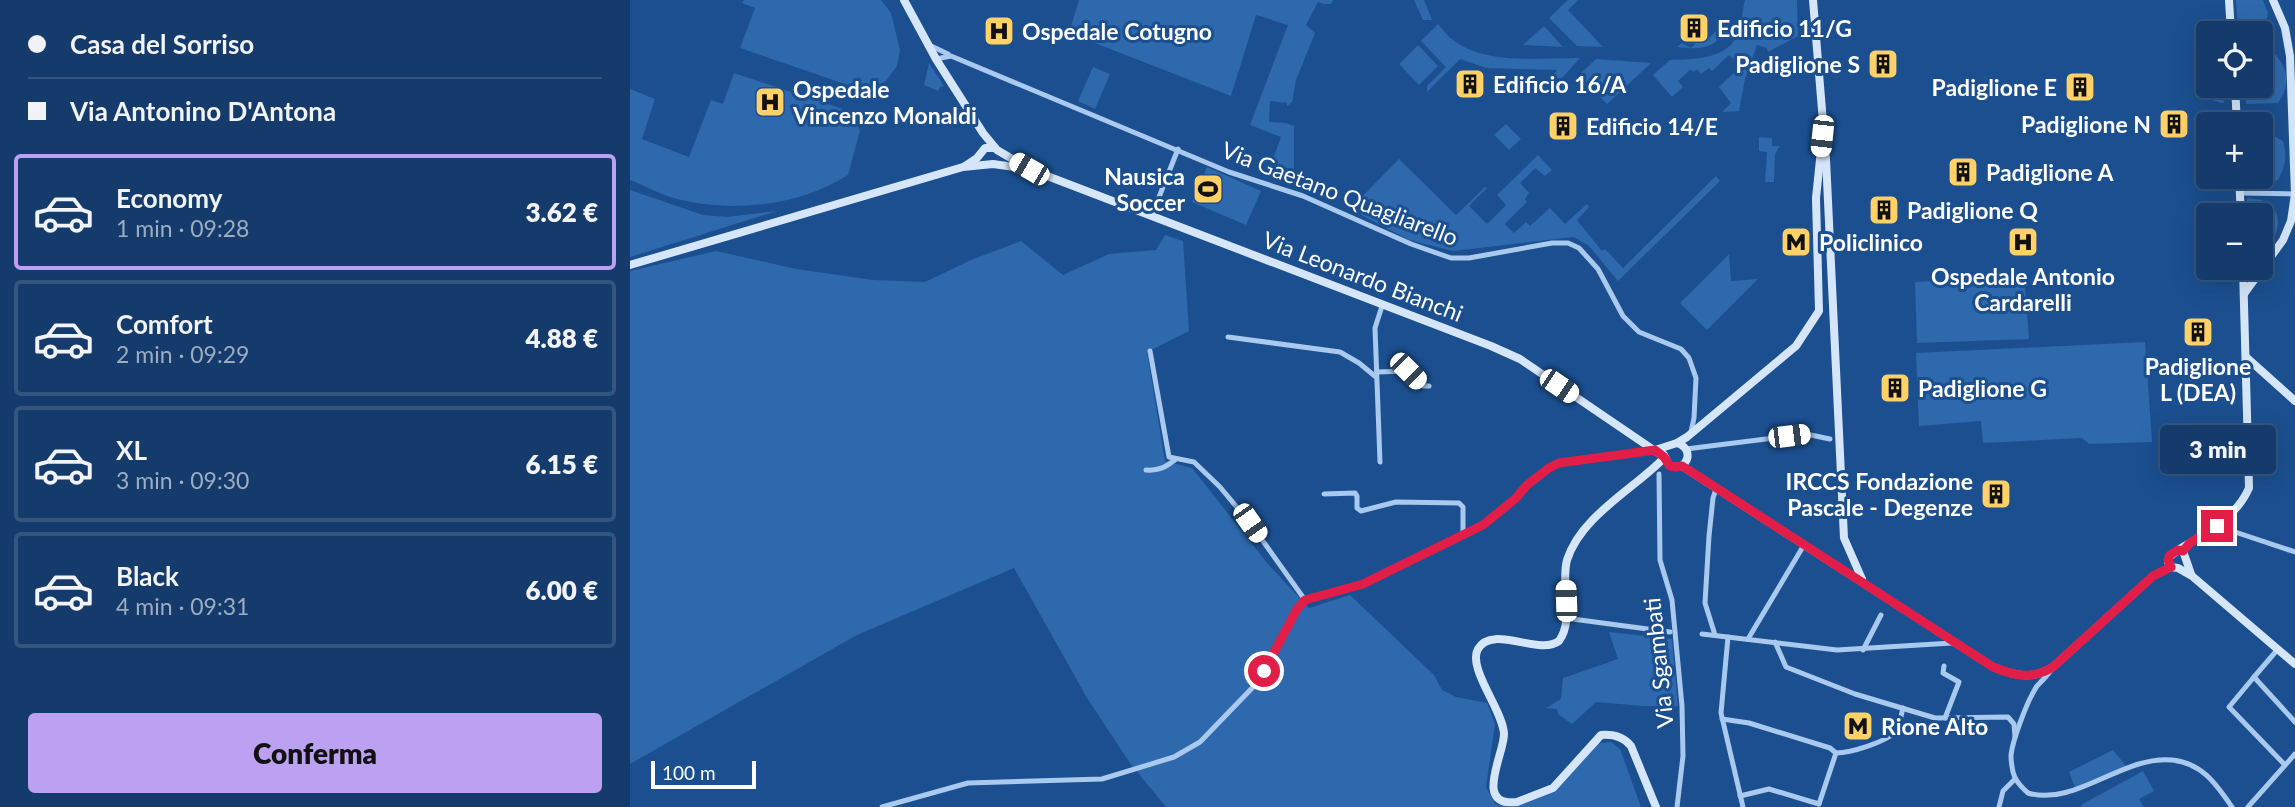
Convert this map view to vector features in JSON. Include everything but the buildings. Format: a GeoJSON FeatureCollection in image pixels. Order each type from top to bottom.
{"type":"FeatureCollection","features":[{"type":"Feature","properties":{"kind":"main road"},"geometry":{"type":"LineString","coordinates":[[904,0],[936,59],[975,122],[996,149],[999,156],[991,164],[982,161],[975,122]]}},
{"type":"Feature","properties":{"kind":"main road"},"geometry":{"type":"LineString","coordinates":[[1813,0],[1822,136],[1826,159],[1844,538],[1863,581]]}},
{"type":"Feature","properties":{"kind":"main road"},"geometry":{"type":"LineString","coordinates":[[2230,0],[2231,21]]}},
{"type":"Feature","properties":{"kind":"main road"},"geometry":{"type":"LineString","coordinates":[[2273,0],[2285,28],[2290,56],[2295,194],[2291,221],[2283,240],[2273,252]]}},
{"type":"Feature","properties":{"kind":"main road"},"geometry":{"type":"LineString","coordinates":[[1655,450],[1690,435],[1796,346],[1819,311],[1816,198],[1822,136]]}},
{"type":"Feature","properties":{"kind":"main road"},"geometry":{"type":"LineString","coordinates":[[630,265],[963,167],[986,147],[996,149]]}},
{"type":"Feature","properties":{"kind":"main road","name":"Via Leonardo Bianchi"},"geometry":{"type":"LineString","coordinates":[[996,149],[1029,169],[1520,359],[1666,460]]}},
{"type":"Feature","properties":{"kind":"main road","name":"Via Leonardo Bianchi"},"geometry":{"type":"LineString","coordinates":[[963,167],[991,164],[1029,169]]}},
{"type":"Feature","properties":{"kind":"main road"},"geometry":{"type":"LineString","coordinates":[[2240,189],[2240,203]]}},
{"type":"Feature","properties":{"kind":"main road"},"geometry":{"type":"LineString","coordinates":[[2243,280],[2250,486],[2240,504],[2217,526],[2169,556],[2168,562],[2192,576],[2295,664]]}},
{"type":"Feature","properties":{"kind":"main road"},"geometry":{"type":"LineString","coordinates":[[2244,294],[2253,280]]}},
{"type":"Feature","properties":{"kind":"main road"},"geometry":{"type":"LineString","coordinates":[[2246,357],[2295,401]]}},
{"type":"Feature","properties":{"kind":"main road"},"geometry":{"type":"LineString","coordinates":[[1673,444],[1686,449],[1688,456],[1682,466]]}},
{"type":"Feature","properties":{"kind":"main road"},"geometry":{"type":"LineString","coordinates":[[1673,444],[1665,451],[1666,460],[1676,467],[1682,466],[1993,667],[2010,674],[2030,676],[2053,667],[2153,576],[2185,562]]}},
{"type":"Feature","properties":{"kind":"main road"},"geometry":{"type":"LineString","coordinates":[[1656,807],[1631,746],[1627,741],[1611,734],[1601,735],[1553,788],[1511,803],[1495,795],[1492,783],[1501,759],[1504,736],[1502,720],[1475,662],[1476,651],[1484,642],[1495,639],[1545,646],[1555,644],[1562,637],[1567,561],[1579,539],[1593,520],[1655,472],[1666,460]]}},
{"type":"Feature","properties":{"kind":"main road"},"geometry":{"type":"LineString","coordinates":[[2181,550],[2192,576]]}},
{"type":"Feature","properties":{"kind":"street","name":"Via Gaetano Quagliarello"},"geometry":{"type":"LineString","coordinates":[[927,44],[1229,172],[1303,196],[1411,244],[1451,258],[1469,258],[1552,243],[1567,243],[1579,248],[1598,269],[1623,316],[1640,332],[1681,349],[1689,358],[1696,378],[1694,418],[1690,435]]}},
{"type":"Feature","properties":{"kind":"street"},"geometry":{"type":"LineString","coordinates":[[936,59],[951,56]]}},
{"type":"Feature","properties":{"kind":"street"},"geometry":{"type":"LineString","coordinates":[[1152,215],[1178,149]]}},
{"type":"Feature","properties":{"kind":"street"},"geometry":{"type":"LineString","coordinates":[[2240,193],[2295,194]]}},
{"type":"Feature","properties":{"kind":"street"},"geometry":{"type":"LineString","coordinates":[[1380,462],[1375,328],[1382,306]]}},
{"type":"Feature","properties":{"kind":"street"},"geometry":{"type":"LineString","coordinates":[[1228,337],[1340,352],[1376,374],[1408,371],[1423,386],[1429,386]]}},
{"type":"Feature","properties":{"kind":"street"},"geometry":{"type":"LineString","coordinates":[[1150,351],[1169,457],[1194,462],[1220,487],[1250,523],[1305,600]]}},
{"type":"Feature","properties":{"kind":"street"},"geometry":{"type":"LineString","coordinates":[[1686,449],[1806,434],[1830,439]]}},
{"type":"Feature","properties":{"kind":"street"},"geometry":{"type":"LineString","coordinates":[[885,807],[968,783],[1102,779],[1174,757],[1200,742],[1256,684],[1297,609],[1305,600],[1363,584],[1483,525],[1515,499],[1527,485],[1559,463],[1655,450]]}},
{"type":"Feature","properties":{"kind":"street"},"geometry":{"type":"LineString","coordinates":[[1146,470],[1155,471],[1176,459]]}},
{"type":"Feature","properties":{"kind":"street","name":"Via Sgambati"},"geometry":{"type":"LineString","coordinates":[[1655,472],[1660,560],[1672,600],[1683,733],[1678,807]]}},
{"type":"Feature","properties":{"kind":"street"},"geometry":{"type":"LineString","coordinates":[[1715,635],[1705,603],[1709,536],[1716,489]]}},
{"type":"Feature","properties":{"kind":"street"},"geometry":{"type":"LineString","coordinates":[[1324,494],[1355,493],[1360,511],[1396,502],[1459,503],[1463,507],[1463,535]]}},
{"type":"Feature","properties":{"kind":"street"},"geometry":{"type":"LineString","coordinates":[[2217,526],[2295,552]]}},
{"type":"Feature","properties":{"kind":"street"},"geometry":{"type":"LineString","coordinates":[[1748,639],[1804,545]]}},
{"type":"Feature","properties":{"kind":"street"},"geometry":{"type":"LineString","coordinates":[[1863,650],[1881,615]]}},
{"type":"Feature","properties":{"kind":"street"},"geometry":{"type":"LineString","coordinates":[[1565,618],[1670,632]]}},
{"type":"Feature","properties":{"kind":"street"},"geometry":{"type":"LineString","coordinates":[[1702,634],[1837,650],[1947,642],[1959,644]]}},
{"type":"Feature","properties":{"kind":"street"},"geometry":{"type":"LineString","coordinates":[[1728,637],[1722,719],[1743,807]]}},
{"type":"Feature","properties":{"kind":"street"},"geometry":{"type":"LineString","coordinates":[[1775,642],[1786,667],[1855,694],[1935,718],[2008,717],[2014,724],[2015,737]]}},
{"type":"Feature","properties":{"kind":"street"},"geometry":{"type":"LineString","coordinates":[[2278,649],[2228,707],[2285,765]]}},
{"type":"Feature","properties":{"kind":"street"},"geometry":{"type":"LineString","coordinates":[[1944,666],[1943,673],[1959,682],[1945,718]]}},
{"type":"Feature","properties":{"kind":"street"},"geometry":{"type":"LineString","coordinates":[[2049,802],[2035,797],[2015,779],[2011,759],[2015,737],[2028,702],[2053,667]]}},
{"type":"Feature","properties":{"kind":"street"},"geometry":{"type":"LineString","coordinates":[[2254,677],[2295,722]]}},
{"type":"Feature","properties":{"kind":"street"},"geometry":{"type":"LineString","coordinates":[[1722,719],[1757,726],[1830,748],[1836,753],[1846,753],[1888,737],[1898,728],[1903,708]]}},
{"type":"Feature","properties":{"kind":"street"},"geometry":{"type":"LineString","coordinates":[[1740,796],[1769,789],[1818,805],[1836,753]]}},
{"type":"Feature","properties":{"kind":"street"},"geometry":{"type":"LineString","coordinates":[[2248,807],[2295,754]]}},
{"type":"Feature","properties":{"kind":"street"},"geometry":{"type":"LineString","coordinates":[[2085,794],[2136,767],[2160,759],[2172,760],[2186,762],[2200,769],[2216,783],[2232,807]]}},
{"type":"Feature","properties":{"kind":"street"},"geometry":{"type":"LineString","coordinates":[[1998,807],[2003,791],[2015,779]]}},
{"type":"Feature","properties":{"kind":"shaded area"},"geometry":{"type":"Polygon","coordinates":[[[744,0],[881,0],[891,13],[900,50],[897,66],[886,81],[865,91],[740,48],[755,8],[742,3],[744,0]]]}},
{"type":"Feature","properties":{"kind":"shaded area"},"geometry":{"type":"Polygon","coordinates":[[[1079,0],[1333,0],[1331,4],[1318,2],[1306,25],[1315,33],[1296,80],[1292,102],[1287,106],[1287,103],[1270,101],[1269,122],[1294,126],[1294,170],[1271,165],[1281,137],[1250,125],[1288,25],[1256,15],[1231,96],[1069,33],[1079,0]]]}},
{"type":"Feature","properties":{"kind":"shaded area"},"geometry":{"type":"Polygon","coordinates":[[[1414,0],[1424,0],[1432,20],[1423,20],[1414,0]]]}},
{"type":"Feature","properties":{"kind":"shaded area"},"geometry":{"type":"Polygon","coordinates":[[[1568,0],[1578,0],[1568,10],[1603,47],[1577,46],[1549,18],[1568,0]]]}},
{"type":"Feature","properties":{"kind":"shaded area"},"geometry":{"type":"Polygon","coordinates":[[[1745,0],[1797,0],[1798,36],[1768,52],[1767,48],[1757,45],[1745,79],[1739,111],[1722,112],[1731,103],[1719,87],[1741,66],[1729,55],[1712,71],[1709,68],[1701,74],[1697,69],[1693,72],[1691,69],[1678,81],[1683,87],[1672,97],[1653,75],[1670,60],[1706,57],[1723,51],[1736,38],[1740,29],[1745,0]]]}},
{"type":"Feature","properties":{"kind":"shaded area"},"geometry":{"type":"Polygon","coordinates":[[[2236,0],[2263,0],[2268,13],[2266,21],[2237,21],[2236,0]]]}},
{"type":"Feature","properties":{"kind":"shaded area"},"geometry":{"type":"Polygon","coordinates":[[[1438,24],[1453,40],[1466,48],[1497,57],[1580,58],[1562,78],[1551,79],[1557,70],[1486,68],[1460,59],[1427,92],[1427,86],[1446,67],[1421,41],[1438,24]]]}},
{"type":"Feature","properties":{"kind":"shaded area"},"geometry":{"type":"Polygon","coordinates":[[[1723,24],[1727,25],[1719,39],[1713,43],[1701,48],[1691,48],[1704,35],[1708,39],[1723,24]]]}},
{"type":"Feature","properties":{"kind":"shaded area"},"geometry":{"type":"Polygon","coordinates":[[[1544,26],[1563,47],[1523,45],[1544,26]]]}},
{"type":"Feature","properties":{"kind":"shaded area"},"geometry":{"type":"Polygon","coordinates":[[[1418,45],[1438,66],[1419,85],[1399,64],[1418,45]]]}},
{"type":"Feature","properties":{"kind":"shaded area"},"geometry":{"type":"Polygon","coordinates":[[[2273,55],[2276,55],[2286,73],[2282,97],[2278,103],[2246,104],[2246,98],[2273,98],[2273,55]]]}},
{"type":"Feature","properties":{"kind":"shaded area"},"geometry":{"type":"Polygon","coordinates":[[[1596,59],[1651,63],[1607,104],[1579,75],[1596,59]]]}},
{"type":"Feature","properties":{"kind":"shaded area"},"geometry":{"type":"Polygon","coordinates":[[[929,63],[944,86],[938,91],[924,85],[929,63]]]}},
{"type":"Feature","properties":{"kind":"shaded area"},"geometry":{"type":"Polygon","coordinates":[[[1093,67],[1110,74],[1095,109],[1078,101],[1093,67]]]}},
{"type":"Feature","properties":{"kind":"shaded area"},"geometry":{"type":"Polygon","coordinates":[[[734,73],[852,112],[860,131],[848,175],[810,193],[748,206],[679,200],[630,180],[630,89],[655,99],[642,139],[689,157],[711,100],[723,104],[734,73]]]}},
{"type":"Feature","properties":{"kind":"shaded area"},"geometry":{"type":"Polygon","coordinates":[[[2210,98],[2224,98],[2224,103],[2210,98]]]}},
{"type":"Feature","properties":{"kind":"shaded area"},"geometry":{"type":"Polygon","coordinates":[[[1506,124],[1521,139],[1509,150],[1494,135],[1506,124]]]}},
{"type":"Feature","properties":{"kind":"shaded area"},"geometry":{"type":"Polygon","coordinates":[[[2273,135],[2283,141],[2285,156],[2278,180],[2273,181],[2273,135]]]}},
{"type":"Feature","properties":{"kind":"shaded area"},"geometry":{"type":"Polygon","coordinates":[[[1759,137],[1772,138],[1772,146],[1780,146],[1775,154],[1774,182],[1765,182],[1767,152],[1759,151],[1759,137]]]}},
{"type":"Feature","properties":{"kind":"shaded area"},"geometry":{"type":"Polygon","coordinates":[[[1538,155],[1552,170],[1545,176],[1535,168],[1520,183],[1529,193],[1525,199],[1527,202],[1505,224],[1514,233],[1526,222],[1530,226],[1550,208],[1565,224],[1587,204],[1589,207],[1577,220],[1602,251],[1605,249],[1623,268],[1716,176],[1720,181],[1618,281],[1589,246],[1574,237],[1453,251],[1409,240],[1350,209],[1399,159],[1456,215],[1487,188],[1469,206],[1487,224],[1506,205],[1497,195],[1538,155]]]}},
{"type":"Feature","properties":{"kind":"shaded area"},"geometry":{"type":"Polygon","coordinates":[[[1207,167],[1261,191],[1246,225],[1192,202],[1207,167]]]}},
{"type":"Feature","properties":{"kind":"shaded area"},"geometry":{"type":"Polygon","coordinates":[[[630,190],[703,215],[727,217],[777,211],[630,257],[630,190]]]}},
{"type":"Feature","properties":{"kind":"shaded area"},"geometry":{"type":"Polygon","coordinates":[[[2247,198],[2266,203],[2247,203],[2247,198]]]}},
{"type":"Feature","properties":{"kind":"shaded area"},"geometry":{"type":"Polygon","coordinates":[[[2273,208],[2278,220],[2273,239],[2273,208]]]}},
{"type":"Feature","properties":{"kind":"shaded area"},"geometry":{"type":"Polygon","coordinates":[[[1165,235],[1183,241],[1189,331],[1147,352],[1165,461],[1192,468],[1268,564],[1309,608],[1350,595],[1434,675],[1442,690],[1456,697],[1487,703],[1495,724],[1486,787],[1495,804],[1507,807],[1166,807],[1130,763],[1087,698],[1014,568],[857,635],[630,764],[630,271],[716,251],[796,269],[873,280],[925,282],[971,260],[1021,241],[1063,275],[1109,254],[1156,250],[1165,235]]]}},
{"type":"Feature","properties":{"kind":"shaded area"},"geometry":{"type":"Polygon","coordinates":[[[1729,254],[1731,281],[1758,279],[1707,330],[1680,303],[1729,254]]]}},
{"type":"Feature","properties":{"kind":"shaded area"},"geometry":{"type":"Polygon","coordinates":[[[2024,275],[2029,339],[1917,343],[1915,282],[2024,275]]]}},
{"type":"Feature","properties":{"kind":"shaded area"},"geometry":{"type":"Polygon","coordinates":[[[2145,342],[2152,442],[2089,444],[2082,438],[1983,443],[1981,421],[1919,426],[1916,353],[2145,342]]]}},
{"type":"Feature","properties":{"kind":"shaded area"},"geometry":{"type":"Polygon","coordinates":[[[1609,632],[1672,639],[1678,706],[1596,702],[1572,724],[1558,714],[1557,709],[1546,708],[1561,699],[1563,678],[1618,659],[1609,632]]]}},
{"type":"Feature","properties":{"kind":"shaded area"},"geometry":{"type":"Polygon","coordinates":[[[1611,742],[1620,749],[1641,807],[1513,807],[1555,792],[1599,743],[1611,742]]]}},
{"type":"Feature","properties":{"kind":"shaded area"},"geometry":{"type":"Polygon","coordinates":[[[2113,750],[2126,766],[2076,790],[2069,772],[2113,750]]]}},
{"type":"Feature","properties":{"kind":"shaded area"},"geometry":{"type":"Polygon","coordinates":[[[2143,771],[2154,791],[2139,799],[2144,807],[2082,807],[2081,805],[2143,771]]]}},
{"type":"Feature","properties":{"kind":"place","name":"Edificio 11/G"},"geometry":{"type":"Point","coordinates":[1694,28]}},
{"type":"Feature","properties":{"kind":"place","name":"Ospedale Cotugno"},"geometry":{"type":"Point","coordinates":[999,31]}},
{"type":"Feature","properties":{"kind":"place","name":"Padiglione S"},"geometry":{"type":"Point","coordinates":[1883,64]}},
{"type":"Feature","properties":{"kind":"place","name":"Edificio 16/A"},"geometry":{"type":"Point","coordinates":[1470,84]}},
{"type":"Feature","properties":{"kind":"place","name":"Padiglione E"},"geometry":{"type":"Point","coordinates":[2080,87]}},
{"type":"Feature","properties":{"kind":"place","name":"Ospedale Vincenzo Monaldi"},"geometry":{"type":"Point","coordinates":[770,102]}},
{"type":"Feature","properties":{"kind":"place","name":"Padiglione N"},"geometry":{"type":"Point","coordinates":[2174,124]}},
{"type":"Feature","properties":{"kind":"place","name":"Edificio 14/E"},"geometry":{"type":"Point","coordinates":[1563,126]}},
{"type":"Feature","properties":{"kind":"place","name":"Padiglione A"},"geometry":{"type":"Point","coordinates":[1963,172]}},
{"type":"Feature","properties":{"kind":"place","name":"Nausica Soccer"},"geometry":{"type":"Point","coordinates":[1208,189]}},
{"type":"Feature","properties":{"kind":"place","name":"Padiglione Q"},"geometry":{"type":"Point","coordinates":[1884,210]}},
{"type":"Feature","properties":{"kind":"place","name":"Policlinico"},"geometry":{"type":"Point","coordinates":[1796,242]}},
{"type":"Feature","properties":{"kind":"place","name":"Ospedale Antonio Cardarelli"},"geometry":{"type":"Point","coordinates":[2023,242]}},
{"type":"Feature","properties":{"kind":"place","name":"Padiglione L (DEA)"},"geometry":{"type":"Point","coordinates":[2198,332]}},
{"type":"Feature","properties":{"kind":"place","name":"Padiglione G"},"geometry":{"type":"Point","coordinates":[1895,388]}},
{"type":"Feature","properties":{"kind":"place","name":"IRCCS Fondazione Pascale - Degenze"},"geometry":{"type":"Point","coordinates":[1996,494]}},
{"type":"Feature","properties":{"kind":"place","name":"Rione Alto"},"geometry":{"type":"Point","coordinates":[1858,726]}},
{"type":"Feature","properties":{"kind":"route"},"geometry":{"type":"LineString","coordinates":[[1264,671],[1297,609],[1305,600],[1363,584],[1483,525],[1549,468],[1568,460],[1655,450],[1670,466],[1682,466],[1695,474],[1993,667],[2020,676],[2039,674],[2053,667],[2153,576],[2171,567],[2168,560],[2170,555],[2178,550],[2183,551],[2190,543],[2217,526]]}}]}
